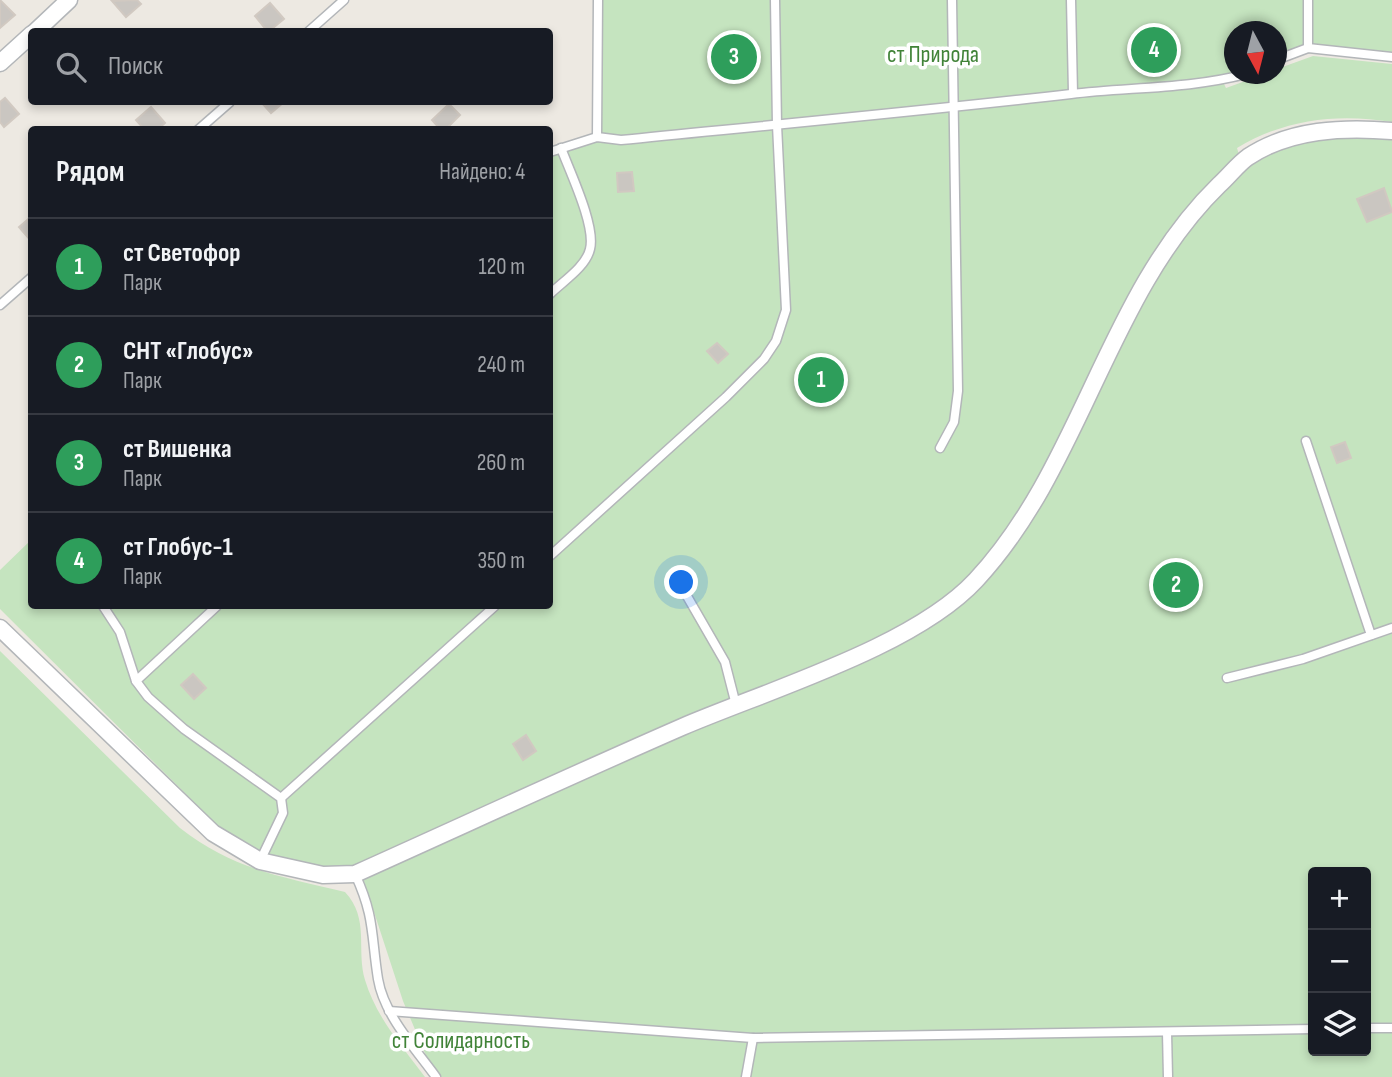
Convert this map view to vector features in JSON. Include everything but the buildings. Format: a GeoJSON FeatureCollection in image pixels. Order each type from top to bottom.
{"type":"FeatureCollection","features":[{"type":"Feature","properties":{"kind":"street"},"geometry":{"type":"LineString","coordinates":[[38,28],[69,0]]}},
{"type":"Feature","properties":{"kind":"street"},"geometry":{"type":"LineString","coordinates":[[0,63],[28,38]]}},
{"type":"Feature","properties":{"kind":"street"},"geometry":{"type":"LineString","coordinates":[[0,628],[213,833],[260,861],[323,875],[355,874],[736,705],[872,649],[948,605],[975,582],[1029,513],[1164,250],[1202,201],[1248,157],[1283,139],[1327,131],[1392,131]]}},
{"type":"Feature","properties":{"kind":"lane"},"geometry":{"type":"LineString","coordinates":[[313,28],[344,0]]}},
{"type":"Feature","properties":{"kind":"lane"},"geometry":{"type":"LineString","coordinates":[[597,137],[598,0]]}},
{"type":"Feature","properties":{"kind":"lane"},"geometry":{"type":"LineString","coordinates":[[553,553],[726,397],[764,359],[776,341],[786,310],[777,125],[775,0]]}},
{"type":"Feature","properties":{"kind":"lane"},"geometry":{"type":"LineString","coordinates":[[940,448],[954,422],[958,391],[952,0]]}},
{"type":"Feature","properties":{"kind":"lane"},"geometry":{"type":"LineString","coordinates":[[1071,0],[1073,93]]}},
{"type":"Feature","properties":{"kind":"lane"},"geometry":{"type":"LineString","coordinates":[[1308,0],[1308,48]]}},
{"type":"Feature","properties":{"kind":"lane"},"geometry":{"type":"LineString","coordinates":[[1287,56],[1308,48],[1392,57]]}},
{"type":"Feature","properties":{"kind":"lane"},"geometry":{"type":"LineString","coordinates":[[553,151],[597,137],[621,140],[954,109],[1073,93],[1224,79]]}},
{"type":"Feature","properties":{"kind":"lane"},"geometry":{"type":"LineString","coordinates":[[203,126],[227,105]]}},
{"type":"Feature","properties":{"kind":"lane"},"geometry":{"type":"LineString","coordinates":[[553,291],[584,262],[591,248],[588,222],[561,148]]}},
{"type":"Feature","properties":{"kind":"lane"},"geometry":{"type":"LineString","coordinates":[[0,305],[28,280]]}},
{"type":"Feature","properties":{"kind":"lane"},"geometry":{"type":"LineString","coordinates":[[1306,440],[1371,635]]}},
{"type":"Feature","properties":{"kind":"lane"},"geometry":{"type":"LineString","coordinates":[[680,584],[725,662],[736,705]]}},
{"type":"Feature","properties":{"kind":"lane"},"geometry":{"type":"LineString","coordinates":[[105,609],[120,632],[136,681],[184,729],[281,798]]}},
{"type":"Feature","properties":{"kind":"lane"},"geometry":{"type":"LineString","coordinates":[[136,681],[214,609]]}},
{"type":"Feature","properties":{"kind":"lane"},"geometry":{"type":"LineString","coordinates":[[281,798],[492,609]]}},
{"type":"Feature","properties":{"kind":"lane"},"geometry":{"type":"LineString","coordinates":[[1227,678],[1303,659],[1392,628]]}},
{"type":"Feature","properties":{"kind":"lane"},"geometry":{"type":"LineString","coordinates":[[260,861],[282,813],[281,798]]}},
{"type":"Feature","properties":{"kind":"lane"},"geometry":{"type":"LineString","coordinates":[[355,874],[373,922],[378,981],[389,1011],[436,1077]]}},
{"type":"Feature","properties":{"kind":"lane"},"geometry":{"type":"LineString","coordinates":[[389,1011],[753,1038],[1308,1029]]}},
{"type":"Feature","properties":{"kind":"lane"},"geometry":{"type":"LineString","coordinates":[[1371,1028],[1392,1028]]}},
{"type":"Feature","properties":{"kind":"lane"},"geometry":{"type":"LineString","coordinates":[[1167,1032],[1168,1077]]}},
{"type":"Feature","properties":{"kind":"lane"},"geometry":{"type":"LineString","coordinates":[[746,1077],[753,1038]]}},
{"type":"Feature","properties":{"kind":"green space"},"geometry":{"type":"Polygon","coordinates":[[[595,0],[1392,0],[1392,56],[1308,44],[1287,54],[1287,21],[1224,21],[1224,84],[1226,88],[1237,84],[1287,84],[1287,65],[1313,56],[1392,64],[1392,122],[1352,118],[1312,121],[1274,130],[1237,148],[1240,158],[1289,130],[1361,121],[1392,127],[1392,1077],[435,1077],[403,1001],[359,866],[304,872],[240,848],[0,609],[0,570],[28,543],[28,609],[553,609],[553,152],[594,139],[595,0]]]}},
{"type":"Feature","properties":{"kind":"green space"},"geometry":{"type":"Polygon","coordinates":[[[0,651],[180,828],[200,842],[259,870],[345,892],[353,902],[360,924],[363,968],[370,994],[390,1031],[425,1077],[0,1077],[0,651]]]}},
{"type":"Feature","properties":{"kind":"place","name":"ст Глобус-1"},"geometry":{"type":"Point","coordinates":[1154,50]}},
{"type":"Feature","properties":{"kind":"place","name":"ст Вишенка"},"geometry":{"type":"Point","coordinates":[734,57]}},
{"type":"Feature","properties":{"kind":"place","name":"ст Светофор"},"geometry":{"type":"Point","coordinates":[821,380]}},
{"type":"Feature","properties":{"kind":"place","name":"СНТ «Глобус»"},"geometry":{"type":"Point","coordinates":[1176,585]}},
{"type":"Feature","properties":{"kind":"park label","name":"ст Природа"},"geometry":{"type":"Point","coordinates":[933,54]}},
{"type":"Feature","properties":{"kind":"park label","name":"ст Солидарность"},"geometry":{"type":"Point","coordinates":[461,1040]}}]}
